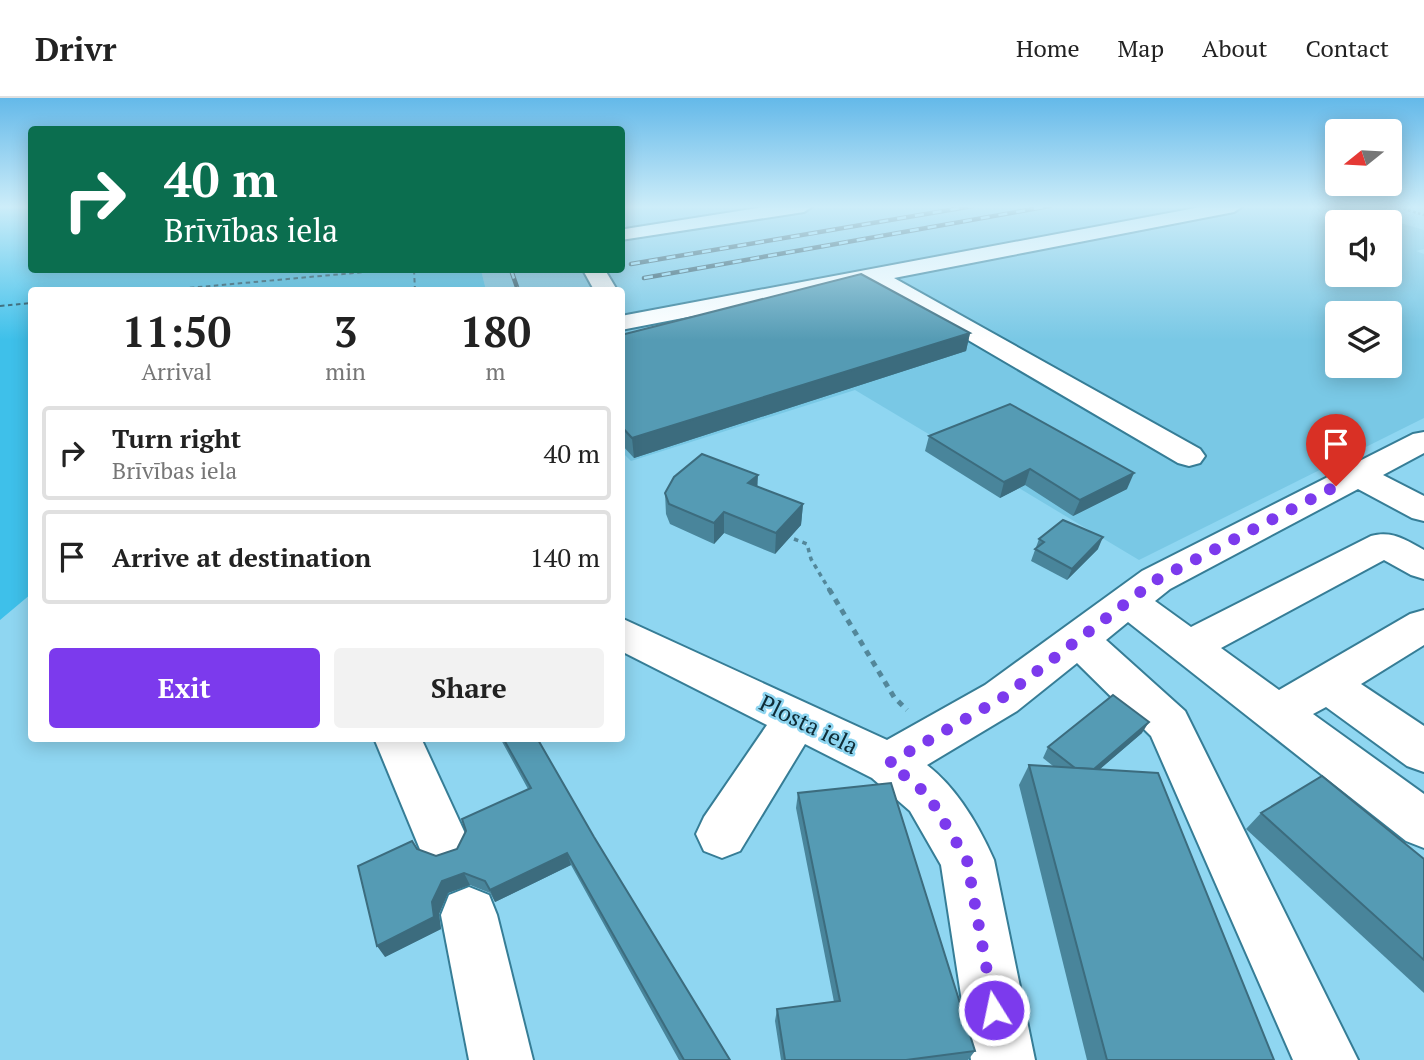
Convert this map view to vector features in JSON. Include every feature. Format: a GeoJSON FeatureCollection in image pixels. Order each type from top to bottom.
{"type":"FeatureCollection","features":[{"type":"Feature","properties":{"kind":"street"},"geometry":{"type":"LineString","coordinates":[[625,322],[999,251]]}},
{"type":"Feature","properties":{"kind":"street"},"geometry":{"type":"LineString","coordinates":[[873,275],[1189,456]]}},
{"type":"Feature","properties":{"kind":"street"},"geometry":{"type":"LineString","coordinates":[[889,763],[1002,698],[1156,580],[1424,441]]}},
{"type":"Feature","properties":{"kind":"street"},"geometry":{"type":"LineString","coordinates":[[1358,475],[1424,510]]}},
{"type":"Feature","properties":{"kind":"street"},"geometry":{"type":"LineString","coordinates":[[1188,647],[1384,544],[1424,566]]}},
{"type":"Feature","properties":{"kind":"street"},"geometry":{"type":"LineString","coordinates":[[1128,601],[1424,824]]}},
{"type":"Feature","properties":{"kind":"street"},"geometry":{"type":"LineString","coordinates":[[1277,714],[1424,625]]}},
{"type":"Feature","properties":{"kind":"street","name":"Plosta iela"},"geometry":{"type":"LineString","coordinates":[[625,635],[889,763],[928,795],[967,860],[1003,1060]]}},
{"type":"Feature","properties":{"kind":"street"},"geometry":{"type":"LineString","coordinates":[[1078,639],[1169,724],[1326,1060]]}},
{"type":"Feature","properties":{"kind":"street"},"geometry":{"type":"LineString","coordinates":[[1327,684],[1424,752]]}},
{"type":"Feature","properties":{"kind":"street"},"geometry":{"type":"LineString","coordinates":[[722,834],[797,718]]}},
{"type":"Feature","properties":{"kind":"street"},"geometry":{"type":"LineString","coordinates":[[399,742],[443,842]]}},
{"type":"Feature","properties":{"kind":"street"},"geometry":{"type":"LineString","coordinates":[[469,915],[501,1060]]}},
{"type":"Feature","properties":{"kind":"path"},"geometry":{"type":"LineString","coordinates":[[794,539],[807,544],[811,559],[894,697]]}},
{"type":"Feature","properties":{"kind":"shaded area"},"geometry":{"type":"Polygon","coordinates":[[[0,251],[28,251],[28,273],[482,273],[485,287],[28,287],[28,597],[0,620],[0,251]]]}},
{"type":"Feature","properties":{"kind":"shaded area"},"geometry":{"type":"Polygon","coordinates":[[[625,251],[1325,251],[1325,287],[1402,287],[1402,251],[1416,251],[1424,254],[1424,418],[1139,560],[855,390],[631,461],[625,455],[625,287],[485,287],[482,273],[625,273],[625,251]]]}},
{"type":"Feature","properties":{"kind":"building"},"geometry":{"type":"Polygon","coordinates":[[[861,274],[970,333],[632,438],[625,430],[625,334],[861,274]]]}},
{"type":"Feature","properties":{"kind":"building"},"geometry":{"type":"Polygon","coordinates":[[[1010,404],[1134,473],[1080,500],[1030,469],[1004,482],[929,436],[1010,404]]]}},
{"type":"Feature","properties":{"kind":"building"},"geometry":{"type":"Polygon","coordinates":[[[702,454],[758,475],[748,483],[803,504],[776,533],[724,512],[714,523],[669,504],[665,493],[674,477],[702,454]]]}},
{"type":"Feature","properties":{"kind":"building"},"geometry":{"type":"Polygon","coordinates":[[[1063,520],[1103,537],[1072,569],[1035,549],[1044,542],[1039,539],[1063,520]]]}},
{"type":"Feature","properties":{"kind":"building"},"geometry":{"type":"Polygon","coordinates":[[[1113,695],[1149,722],[1094,769],[1075,768],[1048,747],[1113,695]]]}},
{"type":"Feature","properties":{"kind":"building"},"geometry":{"type":"Polygon","coordinates":[[[505,742],[539,742],[730,1060],[684,1060],[567,853],[490,890],[485,881],[464,873],[442,881],[432,902],[434,917],[377,946],[358,866],[412,841],[417,849],[436,856],[457,849],[466,831],[462,819],[531,788],[505,742]]]}},
{"type":"Feature","properties":{"kind":"building"},"geometry":{"type":"Polygon","coordinates":[[[1029,765],[1158,773],[1274,1060],[1107,1060],[1029,765]]]}},
{"type":"Feature","properties":{"kind":"building"},"geometry":{"type":"Polygon","coordinates":[[[1322,776],[1424,859],[1424,960],[1261,813],[1322,776]]]}},
{"type":"Feature","properties":{"kind":"building"},"geometry":{"type":"Polygon","coordinates":[[[891,783],[975,1051],[906,1060],[785,1060],[777,1009],[840,1001],[798,793],[891,783]]]}},
{"type":"Feature","properties":{"kind":"ferry route"},"geometry":{"type":"LineString","coordinates":[[199,287],[354,273]]}},
{"type":"Feature","properties":{"kind":"ferry route"},"geometry":{"type":"LineString","coordinates":[[414,273],[415,287]]}},
{"type":"Feature","properties":{"kind":"ferry route"},"geometry":{"type":"LineString","coordinates":[[0,306],[28,303]]}},
{"type":"Feature","properties":{"kind":"railway"},"geometry":{"type":"LineString","coordinates":[[631,264],[708,251]]}},
{"type":"Feature","properties":{"kind":"railway"},"geometry":{"type":"LineString","coordinates":[[644,278],[797,251]]}},
{"type":"Feature","properties":{"kind":"railway"},"geometry":{"type":"LineString","coordinates":[[512,273],[517,287]]}},
{"type":"Feature","properties":{"kind":"route"},"geometry":{"type":"LineString","coordinates":[[994,1010],[967,860],[928,795],[889,763],[1002,698],[1156,580],[1336,486]]}}]}
